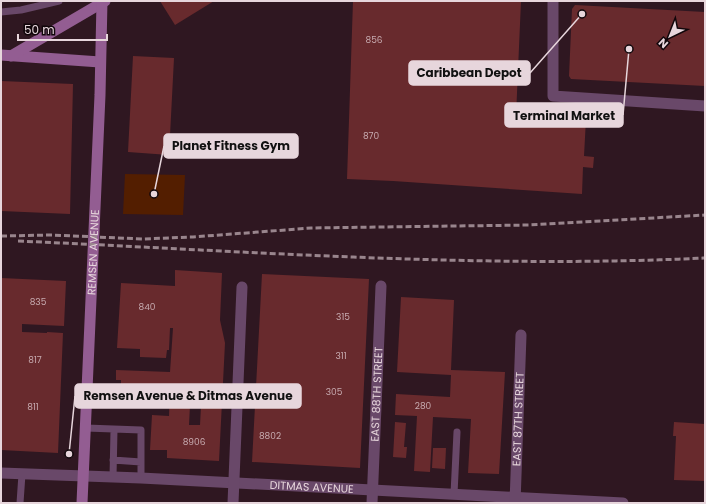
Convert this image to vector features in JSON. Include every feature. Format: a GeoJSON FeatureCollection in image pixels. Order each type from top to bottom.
{"type":"FeatureCollection","features":[{"type":"Feature","properties":{"kind":"main road"},"geometry":{"type":"LineString","coordinates":[[6,55],[103,2]]}},
{"type":"Feature","properties":{"kind":"main road","name":"REMSEN AVENUE"},"geometry":{"type":"LineString","coordinates":[[82,503],[103,2]]}},
{"type":"Feature","properties":{"kind":"main road"},"geometry":{"type":"LineString","coordinates":[[6,55],[100,62]]}},
{"type":"Feature","properties":{"kind":"street"},"geometry":{"type":"LineString","coordinates":[[553,1],[553,96],[705,106]]}},
{"type":"Feature","properties":{"kind":"street","name":"EAST 88TH STREET"},"geometry":{"type":"LineString","coordinates":[[372,503],[381,286]]}},
{"type":"Feature","properties":{"kind":"street"},"geometry":{"type":"LineString","coordinates":[[233,503],[242,287]]}},
{"type":"Feature","properties":{"kind":"street","name":"EAST 87TH STREET"},"geometry":{"type":"LineString","coordinates":[[515,500],[521,335]]}},
{"type":"Feature","properties":{"kind":"street","name":"DITMAS AVENUE"},"geometry":{"type":"LineString","coordinates":[[1,472],[454,494],[515,500],[623,503]]}},
{"type":"Feature","properties":{"kind":"lane"},"geometry":{"type":"LineString","coordinates":[[1,12],[20,10],[59,1]]}},
{"type":"Feature","properties":{"kind":"lane"},"geometry":{"type":"LineString","coordinates":[[86,428],[141,430],[138,446],[141,462],[141,478]]}},
{"type":"Feature","properties":{"kind":"lane"},"geometry":{"type":"LineString","coordinates":[[113,477],[113,460],[118,445],[114,430]]}},
{"type":"Feature","properties":{"kind":"lane"},"geometry":{"type":"LineString","coordinates":[[454,494],[457,432]]}},
{"type":"Feature","properties":{"kind":"lane"},"geometry":{"type":"LineString","coordinates":[[113,460],[141,462]]}},
{"type":"Feature","properties":{"kind":"lane"},"geometry":{"type":"LineString","coordinates":[[20,503],[22,474]]}},
{"type":"Feature","properties":{"kind":"shaded area"},"geometry":{"type":"Polygon","coordinates":[[[125,174],[185,175],[183,215],[123,214],[125,174]]]}},
{"type":"Feature","properties":{"kind":"building"},"geometry":{"type":"Polygon","coordinates":[[[160,1],[214,1],[175,25],[160,1]]]}},
{"type":"Feature","properties":{"kind":"building"},"geometry":{"type":"Polygon","coordinates":[[[353,1],[521,1],[516,116],[586,119],[584,156],[594,157],[593,168],[583,167],[582,194],[347,179],[353,1]]]}},
{"type":"Feature","properties":{"kind":"building"},"geometry":{"type":"Polygon","coordinates":[[[575,5],[705,12],[705,86],[571,79],[569,76],[572,9],[575,5]]]}},
{"type":"Feature","properties":{"kind":"building"},"geometry":{"type":"Polygon","coordinates":[[[133,56],[174,58],[169,155],[128,152],[133,56]]]}},
{"type":"Feature","properties":{"kind":"building"},"geometry":{"type":"Polygon","coordinates":[[[1,81],[73,84],[70,214],[1,211],[1,81]]]}},
{"type":"Feature","properties":{"kind":"building"},"geometry":{"type":"Polygon","coordinates":[[[175,270],[222,273],[220,320],[225,343],[219,461],[167,458],[167,450],[150,450],[152,415],[169,416],[170,391],[137,389],[137,403],[126,402],[126,389],[121,388],[121,380],[116,380],[116,370],[170,372],[173,328],[170,328],[169,350],[167,350],[166,358],[140,357],[140,349],[117,348],[121,283],[175,286],[175,270]],[[190,405],[189,425],[200,425],[201,406],[190,405]]]}},
{"type":"Feature","properties":{"kind":"building"},"geometry":{"type":"Polygon","coordinates":[[[262,274],[369,279],[360,468],[252,462],[262,274]]]}},
{"type":"Feature","properties":{"kind":"building"},"geometry":{"type":"Polygon","coordinates":[[[1,278],[66,281],[64,326],[22,324],[22,332],[63,333],[58,453],[1,450],[1,278]]]}},
{"type":"Feature","properties":{"kind":"building"},"geometry":{"type":"Polygon","coordinates":[[[401,297],[454,300],[451,370],[505,372],[499,474],[468,473],[471,419],[433,417],[430,472],[414,471],[417,416],[395,415],[396,394],[450,397],[451,375],[397,372],[401,297]]]}},
{"type":"Feature","properties":{"kind":"building"},"geometry":{"type":"Polygon","coordinates":[[[395,422],[406,423],[404,447],[407,447],[406,458],[393,457],[395,422]]]}},
{"type":"Feature","properties":{"kind":"building"},"geometry":{"type":"Polygon","coordinates":[[[674,422],[705,424],[705,481],[674,480],[676,436],[673,436],[674,422]]]}},
{"type":"Feature","properties":{"kind":"building"},"geometry":{"type":"Polygon","coordinates":[[[433,448],[446,448],[445,469],[432,468],[433,448]]]}},
{"type":"Feature","properties":{"kind":"railway"},"geometry":{"type":"LineString","coordinates":[[1,236],[52,235],[142,239],[193,237],[311,228],[529,225],[705,215]]}},
{"type":"Feature","properties":{"kind":"railway"},"geometry":{"type":"LineString","coordinates":[[18,241],[275,254],[447,260],[619,261],[705,258]]}},
{"type":"Feature","properties":{"kind":"place","name":"Caribbean Depot"},"geometry":{"type":"Point","coordinates":[582,14]}},
{"type":"Feature","properties":{"kind":"place","name":"Terminal Market"},"geometry":{"type":"Point","coordinates":[629,49]}},
{"type":"Feature","properties":{"kind":"place","name":"Planet Fitness Gym"},"geometry":{"type":"Point","coordinates":[154,194]}},
{"type":"Feature","properties":{"kind":"place","name":"Remsen Avenue & Ditmas Avenue"},"geometry":{"type":"Point","coordinates":[69,454]}}]}
